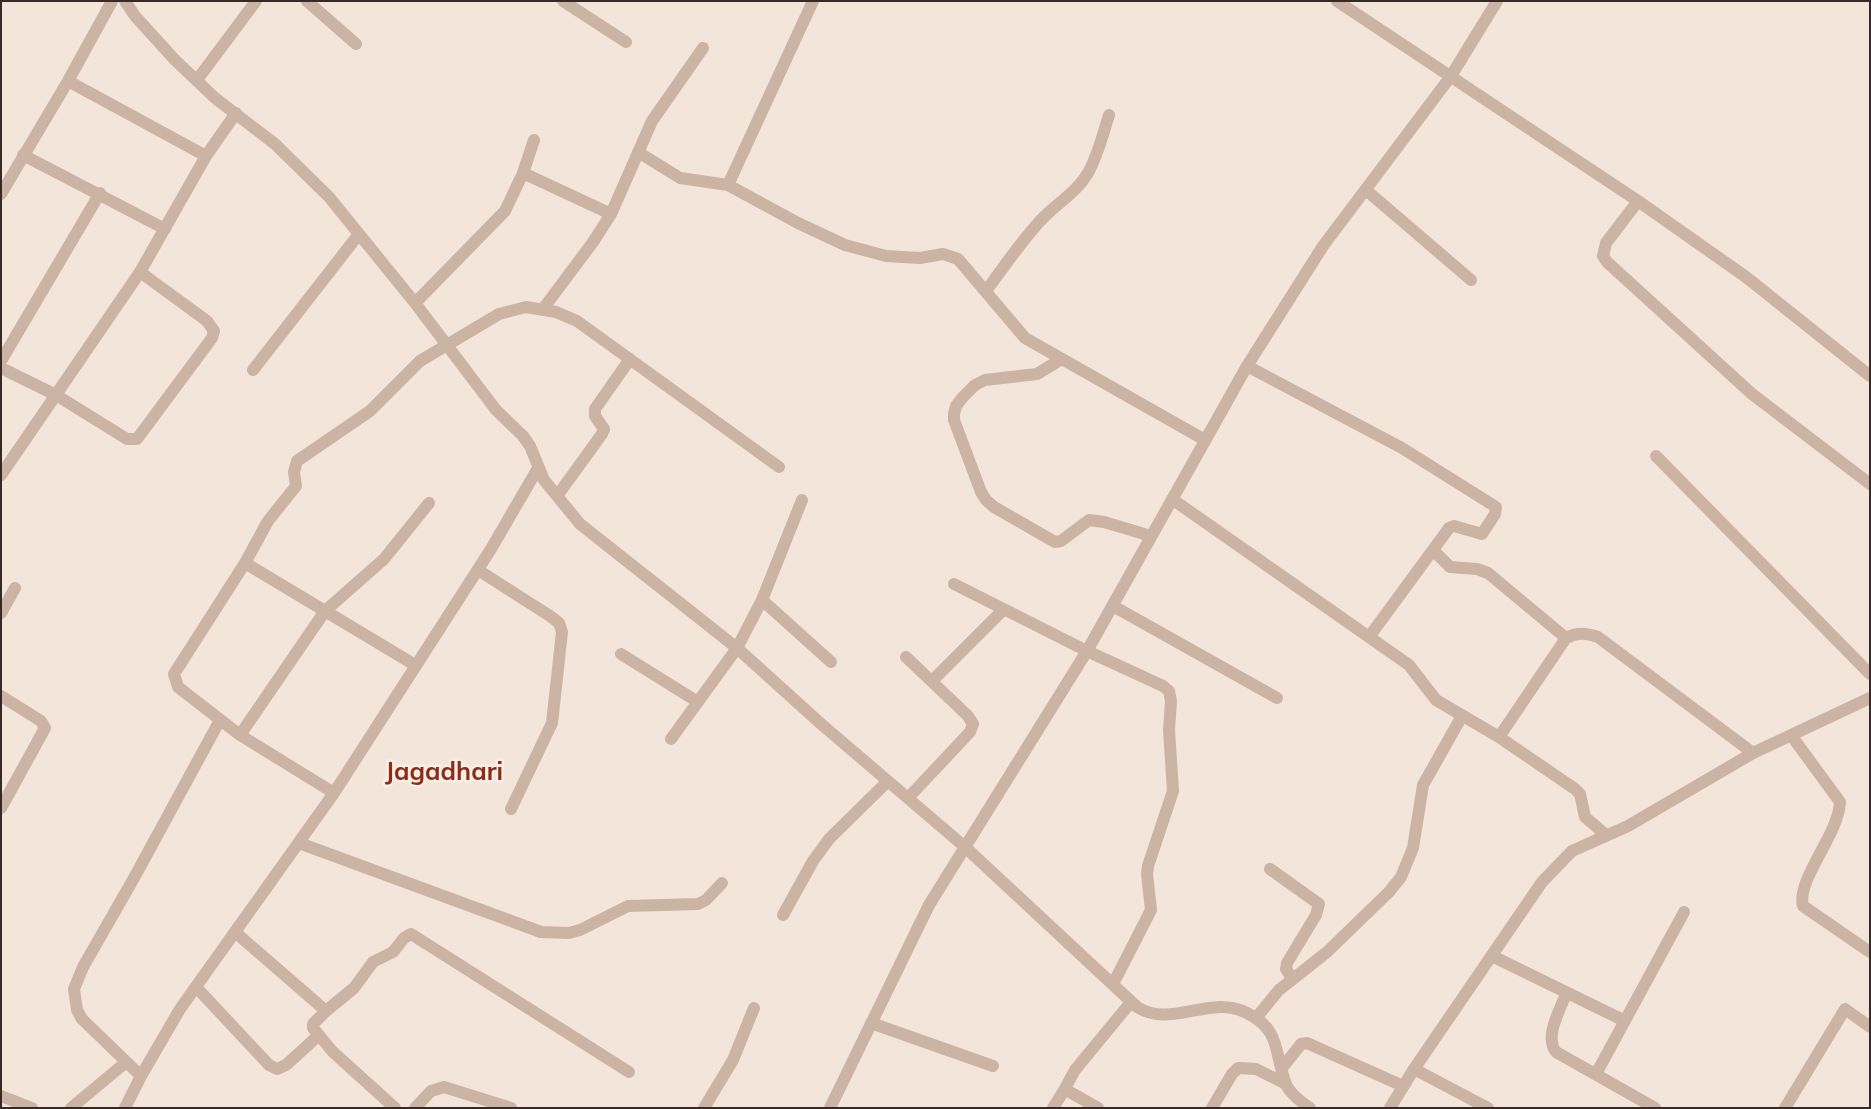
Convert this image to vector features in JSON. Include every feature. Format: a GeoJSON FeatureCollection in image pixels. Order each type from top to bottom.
{"type":"FeatureCollection","features":[{"type":"Feature","properties":{"kind":"street"},"geometry":{"type":"LineString","coordinates":[[1,194],[68,81],[112,1]]}},
{"type":"Feature","properties":{"kind":"street"},"geometry":{"type":"LineString","coordinates":[[125,1],[135,16],[197,80],[294,161],[329,197],[415,303],[496,410],[523,436],[530,446],[538,468],[557,496],[580,524],[737,648],[965,847],[1131,1002],[1148,1014],[1171,1015],[1218,1006],[1231,1007],[1256,1018],[1270,1032],[1276,1043],[1286,1084],[1293,1094],[1310,1108]]}},
{"type":"Feature","properties":{"kind":"street"},"geometry":{"type":"LineString","coordinates":[[197,80],[256,1]]}},
{"type":"Feature","properties":{"kind":"street"},"geometry":{"type":"LineString","coordinates":[[308,1],[356,44]]}},
{"type":"Feature","properties":{"kind":"street"},"geometry":{"type":"LineString","coordinates":[[563,1],[626,42]]}},
{"type":"Feature","properties":{"kind":"street"},"geometry":{"type":"LineString","coordinates":[[728,185],[813,1]]}},
{"type":"Feature","properties":{"kind":"street"},"geometry":{"type":"LineString","coordinates":[[1337,1],[1638,201],[1746,277],[1870,376]]}},
{"type":"Feature","properties":{"kind":"street"},"geometry":{"type":"LineString","coordinates":[[830,1108],[929,905],[1087,651],[1247,366],[1323,246],[1451,76],[1497,1]]}},
{"type":"Feature","properties":{"kind":"street"},"geometry":{"type":"LineString","coordinates":[[543,309],[594,242],[611,214],[660,106],[703,48]]}},
{"type":"Feature","properties":{"kind":"street"},"geometry":{"type":"LineString","coordinates":[[68,81],[206,156]]}},
{"type":"Feature","properties":{"kind":"street"},"geometry":{"type":"LineString","coordinates":[[1,475],[140,272],[206,156],[236,113]]}},
{"type":"Feature","properties":{"kind":"street"},"geometry":{"type":"LineString","coordinates":[[986,291],[1032,230],[1054,207],[1069,195],[1087,174],[1095,160],[1109,115]]}},
{"type":"Feature","properties":{"kind":"street"},"geometry":{"type":"LineString","coordinates":[[415,303],[505,211],[523,173],[534,140]]}},
{"type":"Feature","properties":{"kind":"street"},"geometry":{"type":"LineString","coordinates":[[638,152],[680,178],[728,185],[814,231],[852,247],[907,258],[943,254],[951,255],[958,260],[986,291],[998,309],[1025,338],[1060,360],[1205,440]]}},
{"type":"Feature","properties":{"kind":"street"},"geometry":{"type":"LineString","coordinates":[[23,155],[165,228]]}},
{"type":"Feature","properties":{"kind":"street"},"geometry":{"type":"LineString","coordinates":[[523,173],[611,214]]}},
{"type":"Feature","properties":{"kind":"street"},"geometry":{"type":"LineString","coordinates":[[1366,190],[1471,280]]}},
{"type":"Feature","properties":{"kind":"street"},"geometry":{"type":"LineString","coordinates":[[1,361],[100,193]]}},
{"type":"Feature","properties":{"kind":"street"},"geometry":{"type":"LineString","coordinates":[[1638,201],[1606,243],[1603,256],[1607,262],[1737,381],[1870,484]]}},
{"type":"Feature","properties":{"kind":"street"},"geometry":{"type":"LineString","coordinates":[[254,370],[359,234]]}},
{"type":"Feature","properties":{"kind":"street"},"geometry":{"type":"LineString","coordinates":[[1,368],[56,395],[127,439],[137,439],[212,338],[214,331],[207,321],[140,272]]}},
{"type":"Feature","properties":{"kind":"street"},"geometry":{"type":"LineString","coordinates":[[334,793],[240,735],[178,687],[174,674],[245,563],[268,521],[296,486],[295,466],[302,456],[343,432],[370,411],[409,371],[447,345],[499,314],[526,307],[543,309],[577,321],[779,467]]}},
{"type":"Feature","properties":{"kind":"street"},"geometry":{"type":"LineString","coordinates":[[557,496],[602,434],[604,429],[595,416],[595,409],[630,359]]}},
{"type":"Feature","properties":{"kind":"street"},"geometry":{"type":"LineString","coordinates":[[1060,360],[1037,374],[1011,375],[985,380],[975,385],[956,406],[954,420],[981,492],[994,507],[1055,542],[1061,541],[1089,520],[1104,522],[1151,536]]}},
{"type":"Feature","properties":{"kind":"street"},"geometry":{"type":"LineString","coordinates":[[1247,366],[1402,448],[1494,504],[1495,514],[1482,534],[1454,526],[1449,528],[1370,637]]}},
{"type":"Feature","properties":{"kind":"street"},"geometry":{"type":"LineString","coordinates":[[1656,456],[1870,674]]}},
{"type":"Feature","properties":{"kind":"street"},"geometry":{"type":"LineString","coordinates":[[125,1108],[140,1076],[167,1029],[334,793],[478,570],[538,468]]}},
{"type":"Feature","properties":{"kind":"street"},"geometry":{"type":"LineString","coordinates":[[1172,499],[1409,665],[1436,700],[1499,737],[1575,789],[1580,794],[1585,817],[1606,835]]}},
{"type":"Feature","properties":{"kind":"street"},"geometry":{"type":"LineString","coordinates":[[671,739],[737,648],[762,600],[802,500]]}},
{"type":"Feature","properties":{"kind":"street"},"geometry":{"type":"LineString","coordinates":[[240,735],[325,611],[384,559],[429,503]]}},
{"type":"Feature","properties":{"kind":"street"},"geometry":{"type":"LineString","coordinates":[[1433,550],[1450,567],[1477,569],[1488,573],[1566,638]]}},
{"type":"Feature","properties":{"kind":"street"},"geometry":{"type":"LineString","coordinates":[[245,563],[415,665]]}},
{"type":"Feature","properties":{"kind":"street"},"geometry":{"type":"LineString","coordinates":[[478,570],[550,616],[558,623],[562,632],[552,724],[511,809]]}},
{"type":"Feature","properties":{"kind":"street"},"geometry":{"type":"LineString","coordinates":[[954,584],[1087,651],[1163,686],[1169,691],[1171,701],[1169,730],[1173,791],[1148,866],[1147,874],[1151,910],[1113,984]]}},
{"type":"Feature","properties":{"kind":"street"},"geometry":{"type":"LineString","coordinates":[[1,613],[15,588]]}},
{"type":"Feature","properties":{"kind":"street"},"geometry":{"type":"LineString","coordinates":[[762,600],[831,662]]}},
{"type":"Feature","properties":{"kind":"street"},"geometry":{"type":"LineString","coordinates":[[1113,606],[1277,698]]}},
{"type":"Feature","properties":{"kind":"street"},"geometry":{"type":"LineString","coordinates":[[932,681],[1004,609]]}},
{"type":"Feature","properties":{"kind":"street"},"geometry":{"type":"LineString","coordinates":[[1499,737],[1566,638],[1574,634],[1586,633],[1598,637],[1753,753]]}},
{"type":"Feature","properties":{"kind":"street"},"geometry":{"type":"LineString","coordinates":[[621,654],[698,702]]}},
{"type":"Feature","properties":{"kind":"street"},"geometry":{"type":"LineString","coordinates":[[906,657],[968,716],[973,724],[970,732],[908,798]]}},
{"type":"Feature","properties":{"kind":"street"},"geometry":{"type":"LineString","coordinates":[[1,696],[41,721],[45,728],[5,790],[1,808]]}},
{"type":"Feature","properties":{"kind":"street"},"geometry":{"type":"LineString","coordinates":[[1390,1108],[1414,1069],[1542,882],[1559,862],[1572,851],[1628,826],[1753,753],[1870,698]]}},
{"type":"Feature","properties":{"kind":"street"},"geometry":{"type":"LineString","coordinates":[[1256,1018],[1278,990],[1327,952],[1389,892],[1401,877],[1413,848],[1423,785],[1432,765],[1462,716]]}},
{"type":"Feature","properties":{"kind":"street"},"geometry":{"type":"LineString","coordinates":[[140,1076],[82,1019],[77,1010],[74,989],[83,967],[220,720]]}},
{"type":"Feature","properties":{"kind":"street"},"geometry":{"type":"LineString","coordinates":[[1791,735],[1840,802],[1837,820],[1802,892],[1803,906],[1870,952]]}},
{"type":"Feature","properties":{"kind":"street"},"geometry":{"type":"LineString","coordinates":[[782,915],[829,839],[888,781]]}},
{"type":"Feature","properties":{"kind":"street"},"geometry":{"type":"LineString","coordinates":[[299,843],[541,932],[569,933],[580,930],[628,906],[698,904],[706,900],[722,883]]}},
{"type":"Feature","properties":{"kind":"street"},"geometry":{"type":"LineString","coordinates":[[1270,869],[1319,904],[1316,915],[1287,963],[1286,969],[1292,978]]}},
{"type":"Feature","properties":{"kind":"street"},"geometry":{"type":"LineString","coordinates":[[1596,1074],[1684,912]]}},
{"type":"Feature","properties":{"kind":"street"},"geometry":{"type":"LineString","coordinates":[[235,932],[326,1011]]}},
{"type":"Feature","properties":{"kind":"street"},"geometry":{"type":"LineString","coordinates":[[395,1108],[314,1032],[313,1024],[350,992],[373,962],[393,952],[404,938],[411,934],[629,1072]]}},
{"type":"Feature","properties":{"kind":"street"},"geometry":{"type":"LineString","coordinates":[[1492,956],[1566,994],[1625,1021]]}},
{"type":"Feature","properties":{"kind":"street"},"geometry":{"type":"LineString","coordinates":[[196,987],[269,1065],[277,1068],[286,1064],[318,1036]]}},
{"type":"Feature","properties":{"kind":"street"},"geometry":{"type":"LineString","coordinates":[[1566,994],[1551,1038],[1552,1047],[1556,1052],[1596,1074],[1634,1102],[1655,1108]]}},
{"type":"Feature","properties":{"kind":"street"},"geometry":{"type":"LineString","coordinates":[[1053,1108],[1075,1070],[1131,1002]]}},
{"type":"Feature","properties":{"kind":"street"},"geometry":{"type":"LineString","coordinates":[[704,1108],[733,1060],[754,1008]]}},
{"type":"Feature","properties":{"kind":"street"},"geometry":{"type":"LineString","coordinates":[[1785,1108],[1845,1009],[1870,1027]]}},
{"type":"Feature","properties":{"kind":"street"},"geometry":{"type":"LineString","coordinates":[[871,1022],[993,1066]]}},
{"type":"Feature","properties":{"kind":"street"},"geometry":{"type":"LineString","coordinates":[[1282,1068],[1301,1044],[1307,1043],[1403,1086]]}},
{"type":"Feature","properties":{"kind":"street"},"geometry":{"type":"LineString","coordinates":[[71,1108],[125,1063]]}},
{"type":"Feature","properties":{"kind":"street"},"geometry":{"type":"LineString","coordinates":[[1212,1108],[1232,1074],[1238,1068],[1256,1069],[1286,1084]]}},
{"type":"Feature","properties":{"kind":"street"},"geometry":{"type":"LineString","coordinates":[[1414,1069],[1488,1108]]}},
{"type":"Feature","properties":{"kind":"street"},"geometry":{"type":"LineString","coordinates":[[415,1108],[431,1091],[444,1087],[511,1108]]}},
{"type":"Feature","properties":{"kind":"street"},"geometry":{"type":"LineString","coordinates":[[1063,1092],[1074,1093],[1098,1108]]}},
{"type":"Feature","properties":{"kind":"street"},"geometry":{"type":"LineString","coordinates":[[1,1096],[32,1108]]}},
{"type":"Feature","properties":{"kind":"district","name":"Jagadhari"},"geometry":{"type":"Point","coordinates":[444,772]}}]}
